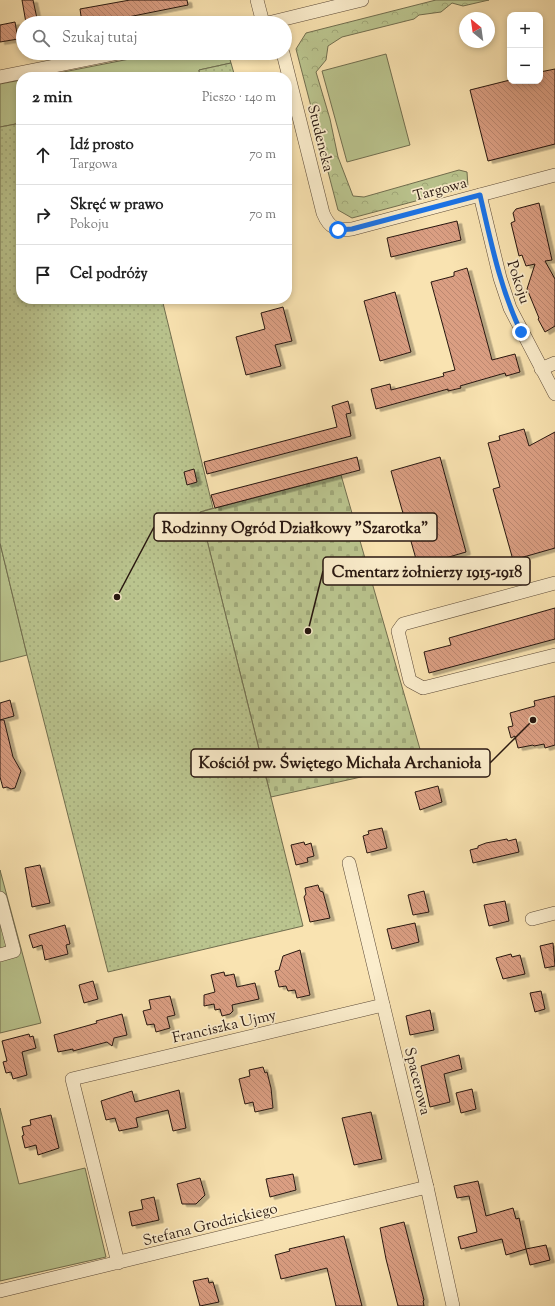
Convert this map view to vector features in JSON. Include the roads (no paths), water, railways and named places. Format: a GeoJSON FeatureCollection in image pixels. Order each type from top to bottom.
{"type":"FeatureCollection","features":[{"type":"Feature","properties":{"kind":"street"},"geometry":{"type":"LineString","coordinates":[[257,0],[261,16]]}},
{"type":"Feature","properties":{"kind":"street"},"geometry":{"type":"LineString","coordinates":[[292,17],[362,0]]}},
{"type":"Feature","properties":{"kind":"street"},"geometry":{"type":"LineString","coordinates":[[25,72],[84,60]]}},
{"type":"Feature","properties":{"kind":"street","name":"Studencka"},"geometry":{"type":"LineString","coordinates":[[285,60],[288,72]]}},
{"type":"Feature","properties":{"kind":"street"},"geometry":{"type":"LineString","coordinates":[[0,77],[16,74]]}},
{"type":"Feature","properties":{"kind":"street","name":"Studencka"},"geometry":{"type":"LineString","coordinates":[[292,89],[323,213],[328,224],[333,228]]}},
{"type":"Feature","properties":{"kind":"street","name":"Targowa"},"geometry":{"type":"LineString","coordinates":[[333,228],[338,230],[352,229],[555,175]]}},
{"type":"Feature","properties":{"kind":"street","name":"Pokoju"},"geometry":{"type":"LineString","coordinates":[[480,195],[500,278],[510,308],[555,394]]}},
{"type":"Feature","properties":{"kind":"street"},"geometry":{"type":"LineString","coordinates":[[541,369],[555,363]]}},
{"type":"Feature","properties":{"kind":"street"},"geometry":{"type":"LineString","coordinates":[[555,583],[416,620],[403,624],[398,631],[410,681],[423,688],[555,655]]}},
{"type":"Feature","properties":{"kind":"street","name":"Spacerowa"},"geometry":{"type":"LineString","coordinates":[[349,864],[427,1187],[453,1306]]}},
{"type":"Feature","properties":{"kind":"street"},"geometry":{"type":"LineString","coordinates":[[0,898],[14,951],[0,955]]}},
{"type":"Feature","properties":{"kind":"street"},"geometry":{"type":"LineString","coordinates":[[532,919],[555,913]]}},
{"type":"Feature","properties":{"kind":"street","name":"Franciszka Ujmy"},"geometry":{"type":"LineString","coordinates":[[118,1263],[72,1078],[383,1005]]}},
{"type":"Feature","properties":{"kind":"street","name":"Stefana Grodzickiego"},"geometry":{"type":"LineString","coordinates":[[0,1291],[427,1187]]}},
{"type":"Feature","properties":{"kind":"place","name":"Rodzinny Ogród Działkowy \"Szarotka\""},"geometry":{"type":"Point","coordinates":[117,597]}},
{"type":"Feature","properties":{"kind":"place","name":"Cmentarz żołnierzy 1915-1918"},"geometry":{"type":"Point","coordinates":[308,631]}},
{"type":"Feature","properties":{"kind":"place","name":"Kościół pw. Świętego Michała Archanioła"},"geometry":{"type":"Point","coordinates":[533,720]}}]}
